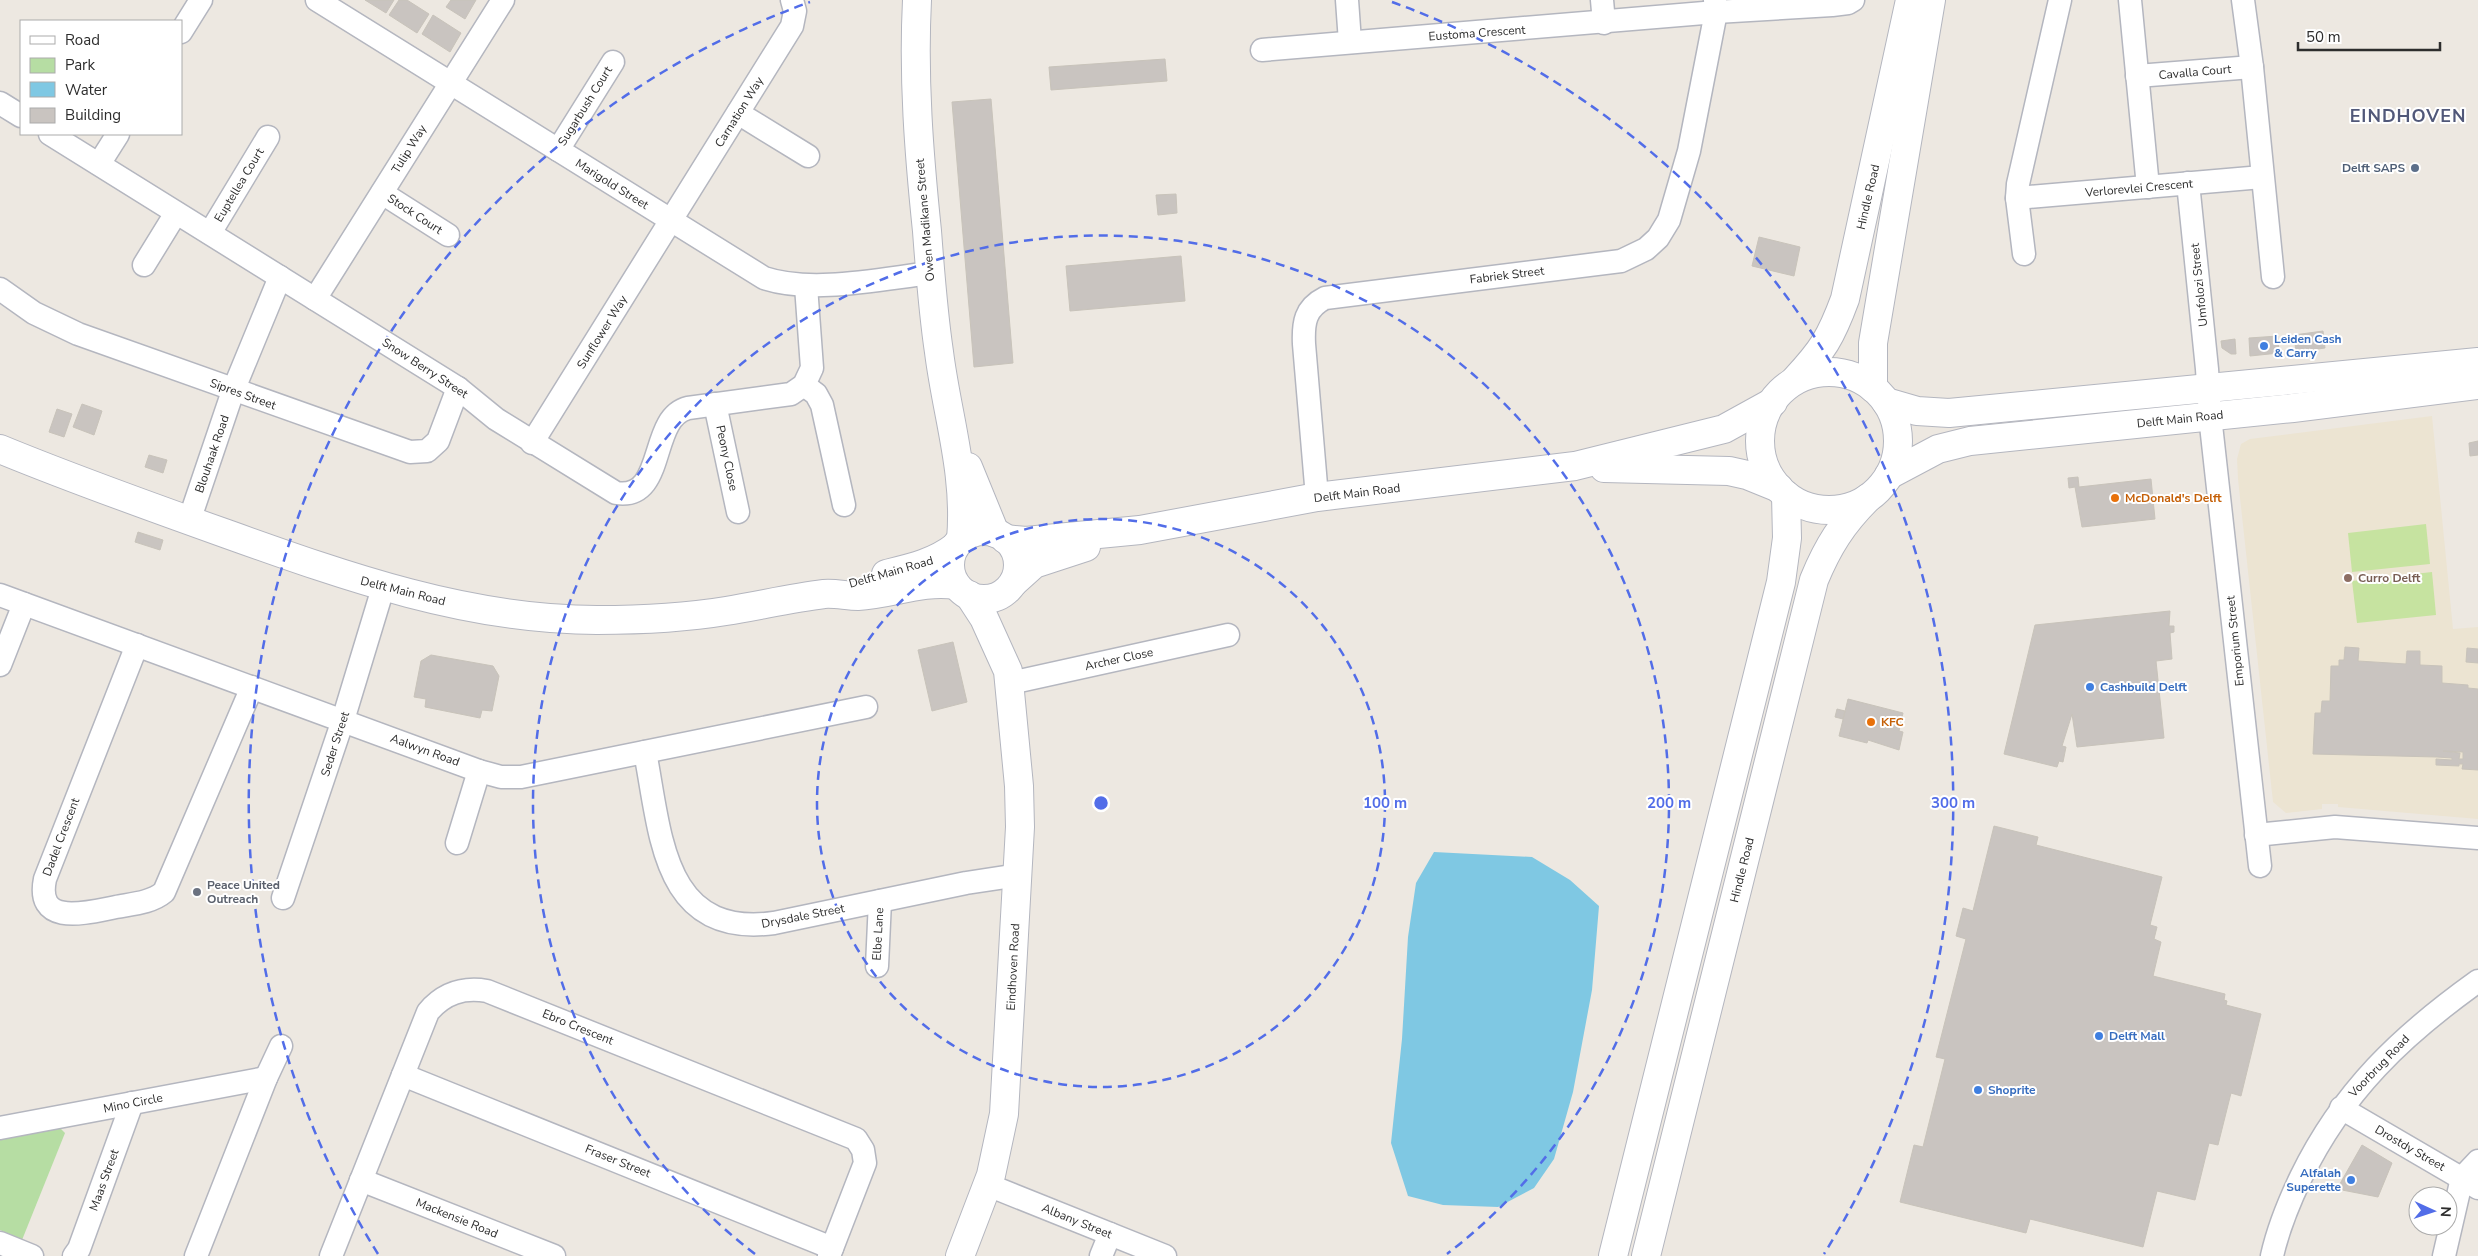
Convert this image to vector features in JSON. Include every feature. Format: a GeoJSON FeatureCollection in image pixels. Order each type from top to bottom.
{"type":"FeatureCollection","features":[{"type":"Feature","properties":{"kind":"street"},"geometry":{"type":"LineString","coordinates":[[182,30],[201,0]]}},
{"type":"Feature","properties":{"kind":"street","name":"Marigold Street"},"geometry":{"type":"LineString","coordinates":[[317,0],[764,278],[787,284],[806,286],[930,273]]}},
{"type":"Feature","properties":{"kind":"street","name":"Tulip Way"},"geometry":{"type":"LineString","coordinates":[[315,299],[503,0]]}},
{"type":"Feature","properties":{"kind":"street","name":"Carnation Way"},"geometry":{"type":"LineString","coordinates":[[671,220],[792,26],[795,11],[792,0]]}},
{"type":"Feature","properties":{"kind":"street","name":"Owen Madikane Street"},"geometry":{"type":"LineString","coordinates":[[917,0],[915,77],[930,273],[939,353],[956,437],[963,508],[958,544]]}},
{"type":"Feature","properties":{"kind":"street"},"geometry":{"type":"LineString","coordinates":[[1347,0],[1350,42]]}},
{"type":"Feature","properties":{"kind":"street"},"geometry":{"type":"LineString","coordinates":[[1602,0],[1604,23]]}},
{"type":"Feature","properties":{"kind":"street","name":"Eustoma Crescent"},"geometry":{"type":"LineString","coordinates":[[1262,50],[1604,23],[1716,6],[1848,3],[1853,0]]}},
{"type":"Feature","properties":{"kind":"street","name":"Hindle Road"},"geometry":{"type":"LineString","coordinates":[[1794,381],[1820,353],[1832,333],[1845,299],[1910,0]]}},
{"type":"Feature","properties":{"kind":"street"},"geometry":{"type":"LineString","coordinates":[[1931,0],[1873,343],[1880,395],[1895,419],[1898,438],[1896,457],[1889,475],[1868,498],[1857,504],[1833,510],[1808,507],[1782,492],[1768,473],[1762,456],[1760,437],[1764,418],[1772,402],[1794,381],[1814,373],[1835,372],[1855,377],[1880,395],[1917,411],[1949,413],[2478,362]]}},
{"type":"Feature","properties":{"kind":"street"},"geometry":{"type":"LineString","coordinates":[[2024,254],[2017,198],[2021,168],[2060,0]]}},
{"type":"Feature","properties":{"kind":"street"},"geometry":{"type":"LineString","coordinates":[[2130,0],[2148,187]]}},
{"type":"Feature","properties":{"kind":"street"},"geometry":{"type":"LineString","coordinates":[[2243,0],[2252,67],[2273,277]]}},
{"type":"Feature","properties":{"kind":"street","name":"Fabriek Street"},"geometry":{"type":"LineString","coordinates":[[1317,497],[1304,344],[1304,322],[1309,309],[1325,298],[1621,261],[1646,249],[1658,238],[1671,212],[1689,151],[1716,6]]}},
{"type":"Feature","properties":{"kind":"street","name":"Sugarbush Court"},"geometry":{"type":"LineString","coordinates":[[558,150],[613,62]]}},
{"type":"Feature","properties":{"kind":"street","name":"Cavalla Court"},"geometry":{"type":"LineString","coordinates":[[2137,76],[2252,67]]}},
{"type":"Feature","properties":{"kind":"street"},"geometry":{"type":"LineString","coordinates":[[0,102],[20,115]]}},
{"type":"Feature","properties":{"kind":"street"},"geometry":{"type":"LineString","coordinates":[[738,113],[808,156]]}},
{"type":"Feature","properties":{"kind":"street","name":"Snow Berry Street"},"geometry":{"type":"LineString","coordinates":[[52,135],[458,388],[496,419],[616,494],[632,494],[644,485],[672,418],[682,409],[791,394],[804,385]]}},
{"type":"Feature","properties":{"kind":"street"},"geometry":{"type":"LineString","coordinates":[[99,164],[117,135]]}},
{"type":"Feature","properties":{"kind":"street","name":"Euptellea Court"},"geometry":{"type":"LineString","coordinates":[[210,234],[268,137]]}},
{"type":"Feature","properties":{"kind":"street","name":"Verlorevlei Crescent"},"geometry":{"type":"LineString","coordinates":[[2017,198],[2262,177]]}},
{"type":"Feature","properties":{"kind":"street","name":"Umfolozi Street"},"geometry":{"type":"LineString","coordinates":[[2188,183],[2210,416]]}},
{"type":"Feature","properties":{"kind":"street","name":"Stock Court"},"geometry":{"type":"LineString","coordinates":[[382,193],[448,235]]}},
{"type":"Feature","properties":{"kind":"street"},"geometry":{"type":"LineString","coordinates":[[144,265],[176,212]]}},
{"type":"Feature","properties":{"kind":"street","name":"Sunflower Way"},"geometry":{"type":"LineString","coordinates":[[532,443],[671,220]]}},
{"type":"Feature","properties":{"kind":"street","name":"Blouhaak Road"},"geometry":{"type":"LineString","coordinates":[[189,521],[233,391],[280,277]]}},
{"type":"Feature","properties":{"kind":"street"},"geometry":{"type":"LineString","coordinates":[[806,286],[812,368],[804,385],[816,394],[822,405],[844,505]]}},
{"type":"Feature","properties":{"kind":"street","name":"Sipres Street"},"geometry":{"type":"LineString","coordinates":[[0,290],[34,313],[78,334],[401,450],[419,453],[433,448],[438,441],[458,388]]}},
{"type":"Feature","properties":{"kind":"street","name":"Delft Main Road"},"geometry":{"type":"LineString","coordinates":[[1889,475],[1938,449],[1970,441],[2478,385]]}},
{"type":"Feature","properties":{"kind":"street","name":"Delft Main Road"},"geometry":{"type":"LineString","coordinates":[[1000,536],[1026,541],[1140,530],[1317,497],[1575,466],[1724,429],[1772,402]]}},
{"type":"Feature","properties":{"kind":"street","name":"Peony Close"},"geometry":{"type":"LineString","coordinates":[[715,404],[738,512]]}},
{"type":"Feature","properties":{"kind":"street","name":"Emporium Street"},"geometry":{"type":"LineString","coordinates":[[2210,416],[2260,866]]}},
{"type":"Feature","properties":{"kind":"street","name":"Owen Madikane Street"},"geometry":{"type":"LineString","coordinates":[[956,437],[1000,536]]}},
{"type":"Feature","properties":{"kind":"street","name":"Delft Main Road"},"geometry":{"type":"LineString","coordinates":[[0,449],[189,521],[383,588],[465,606],[534,616],[595,620],[659,619],[714,613],[826,594],[859,596],[942,582],[962,590]]}},
{"type":"Feature","properties":{"kind":"street","name":"Delft Main Road"},"geometry":{"type":"LineString","coordinates":[[1575,466],[1728,471],[1747,475],[1782,492]]}},
{"type":"Feature","properties":{"kind":"street"},"geometry":{"type":"LineString","coordinates":[[1612,1256],[1781,582],[1786,538],[1782,492]]}},
{"type":"Feature","properties":{"kind":"street","name":"Hindle Road"},"geometry":{"type":"LineString","coordinates":[[1646,1256],[1814,580],[1836,534],[1848,518],[1868,498]]}},
{"type":"Feature","properties":{"kind":"street","name":"Delft Main Road"},"geometry":{"type":"LineString","coordinates":[[1010,586],[1034,564],[1140,530]]}},
{"type":"Feature","properties":{"kind":"street"},"geometry":{"type":"LineString","coordinates":[[983,531],[1000,536],[1013,547],[1018,558],[1018,570],[1010,586],[988,599],[962,590],[950,566],[958,544],[972,534],[983,531]]}},
{"type":"Feature","properties":{"kind":"street","name":"Delft Main Road"},"geometry":{"type":"LineString","coordinates":[[826,594],[856,580],[921,566],[942,557],[958,544]]}},
{"type":"Feature","properties":{"kind":"street","name":"Eindhoven Road"},"geometry":{"type":"LineString","coordinates":[[960,1256],[988,1185],[1004,1114],[1018,875],[1020,786],[1005,622],[1010,586]]}},
{"type":"Feature","properties":{"kind":"street","name":"Seder Street"},"geometry":{"type":"LineString","coordinates":[[282,898],[343,720],[383,588]]}},
{"type":"Feature","properties":{"kind":"street","name":"Eindhoven Road"},"geometry":{"type":"LineString","coordinates":[[962,590],[984,618],[1009,677]]}},
{"type":"Feature","properties":{"kind":"street","name":"Aalwyn Road"},"geometry":{"type":"LineString","coordinates":[[0,595],[479,771],[501,776],[520,776],[866,707]]}},
{"type":"Feature","properties":{"kind":"street"},"geometry":{"type":"LineString","coordinates":[[0,665],[24,604]]}},
{"type":"Feature","properties":{"kind":"street","name":"Archer Close"},"geometry":{"type":"LineString","coordinates":[[1009,677],[1228,635]]}},
{"type":"Feature","properties":{"kind":"street","name":"Dadel Crescent"},"geometry":{"type":"LineString","coordinates":[[137,645],[45,878],[43,886],[46,899],[61,913],[75,915],[153,899],[164,892],[252,687]]}},
{"type":"Feature","properties":{"kind":"street","name":"Drysdale Street"},"geometry":{"type":"LineString","coordinates":[[645,752],[665,850],[677,883],[689,901],[700,911],[728,923],[752,926],[774,923],[1018,875]]}},
{"type":"Feature","properties":{"kind":"street"},"geometry":{"type":"LineString","coordinates":[[457,843],[479,771]]}},
{"type":"Feature","properties":{"kind":"street"},"geometry":{"type":"LineString","coordinates":[[2256,835],[2335,827],[2478,838]]}},
{"type":"Feature","properties":{"kind":"street","name":"Elbe Lane"},"geometry":{"type":"LineString","coordinates":[[877,966],[880,901]]}},
{"type":"Feature","properties":{"kind":"street","name":"Voorbrug Road"},"geometry":{"type":"LineString","coordinates":[[2272,1256],[2295,1190],[2316,1148],[2354,1090],[2405,1038],[2478,981]]}},
{"type":"Feature","properties":{"kind":"street","name":"Ebro Crescent"},"geometry":{"type":"LineString","coordinates":[[331,1256],[403,1075],[432,1008],[453,993],[476,989],[487,991],[850,1135],[864,1150],[865,1163],[831,1252]]}},
{"type":"Feature","properties":{"kind":"street"},"geometry":{"type":"LineString","coordinates":[[196,1256],[266,1078],[281,1046]]}},
{"type":"Feature","properties":{"kind":"street","name":"Fraser Street"},"geometry":{"type":"LineString","coordinates":[[403,1075],[831,1252]]}},
{"type":"Feature","properties":{"kind":"street","name":"Mino Circle"},"geometry":{"type":"LineString","coordinates":[[0,1128],[266,1078]]}},
{"type":"Feature","properties":{"kind":"street","name":"Maas Street"},"geometry":{"type":"LineString","coordinates":[[74,1256],[79,1249],[132,1103]]}},
{"type":"Feature","properties":{"kind":"street","name":"Drostdy Street"},"geometry":{"type":"LineString","coordinates":[[2341,1108],[2470,1183]]}},
{"type":"Feature","properties":{"kind":"street"},"geometry":{"type":"LineString","coordinates":[[2444,1256],[2478,1161]]}},
{"type":"Feature","properties":{"kind":"street","name":"Mackensie Road"},"geometry":{"type":"LineString","coordinates":[[361,1180],[554,1256]]}},
{"type":"Feature","properties":{"kind":"street","name":"Albany Street"},"geometry":{"type":"LineString","coordinates":[[988,1185],[1165,1256]]}},
{"type":"Feature","properties":{"kind":"street"},"geometry":{"type":"LineString","coordinates":[[1102,1256],[1110,1234]]}},
{"type":"Feature","properties":{"kind":"street"},"geometry":{"type":"LineString","coordinates":[[0,1243],[32,1256]]}},
{"type":"Feature","properties":{"kind":"shaded area","name":"Curro Delft"},"geometry":{"type":"Polygon","coordinates":[[[2432,416],[2453,629],[2478,627],[2478,819],[2338,807],[2338,804],[2322,804],[2322,809],[2286,813],[2273,802],[2238,479],[2237,459],[2241,444],[2250,439],[2432,416]]]}},
{"type":"Feature","properties":{"kind":"green space"},"geometry":{"type":"Polygon","coordinates":[[[2426,524],[2430,564],[2352,572],[2348,533],[2426,524]]]}},
{"type":"Feature","properties":{"kind":"green space"},"geometry":{"type":"Polygon","coordinates":[[[2432,572],[2436,615],[2357,623],[2352,581],[2432,572]]]}},
{"type":"Feature","properties":{"kind":"green space"},"geometry":{"type":"Polygon","coordinates":[[[59,1127],[65,1133],[22,1240],[0,1230],[0,1138],[59,1127]]]}},
{"type":"Feature","properties":{"kind":"water"},"geometry":{"type":"Polygon","coordinates":[[[1434,852],[1532,857],[1570,880],[1599,906],[1592,990],[1573,1092],[1554,1159],[1534,1188],[1498,1207],[1443,1205],[1408,1196],[1391,1143],[1402,1039],[1408,937],[1416,883],[1434,852]]]}},
{"type":"Feature","properties":{"kind":"building"},"geometry":{"type":"Polygon","coordinates":[[[365,0],[394,0],[386,13],[365,0]]]}},
{"type":"Feature","properties":{"kind":"building"},"geometry":{"type":"Polygon","coordinates":[[[399,0],[407,0],[429,14],[417,33],[389,15],[399,0]]]}},
{"type":"Feature","properties":{"kind":"building"},"geometry":{"type":"Polygon","coordinates":[[[451,0],[476,0],[465,19],[446,7],[451,0]]]}},
{"type":"Feature","properties":{"kind":"building"},"geometry":{"type":"Polygon","coordinates":[[[433,15],[461,33],[450,52],[422,34],[433,15]]]}},
{"type":"Feature","properties":{"kind":"building"},"geometry":{"type":"Polygon","coordinates":[[[1165,59],[1167,81],[1051,90],[1049,67],[1165,59]]]}},
{"type":"Feature","properties":{"kind":"building"},"geometry":{"type":"Polygon","coordinates":[[[991,99],[1013,363],[974,367],[952,102],[991,99]]]}},
{"type":"Feature","properties":{"kind":"building"},"geometry":{"type":"Polygon","coordinates":[[[1176,194],[1177,213],[1158,215],[1156,195],[1176,194]]]}},
{"type":"Feature","properties":{"kind":"building"},"geometry":{"type":"Polygon","coordinates":[[[1759,237],[1800,247],[1794,276],[1752,266],[1759,237]]]}},
{"type":"Feature","properties":{"kind":"building"},"geometry":{"type":"Polygon","coordinates":[[[1181,256],[1185,301],[1070,311],[1066,266],[1181,256]]]}},
{"type":"Feature","properties":{"kind":"building"},"geometry":{"type":"Polygon","coordinates":[[[2323,331],[2325,348],[2296,352],[2294,335],[2323,331]]]}},
{"type":"Feature","properties":{"kind":"building","name":"Leiden Cash & Carry"},"geometry":{"type":"Polygon","coordinates":[[[2278,336],[2279,353],[2250,356],[2249,338],[2278,336]]]}},
{"type":"Feature","properties":{"kind":"building"},"geometry":{"type":"Polygon","coordinates":[[[2235,339],[2236,354],[2231,354],[2222,348],[2221,341],[2235,339]]]}},
{"type":"Feature","properties":{"kind":"building"},"geometry":{"type":"Polygon","coordinates":[[[82,404],[102,411],[94,435],[73,427],[82,404]]]}},
{"type":"Feature","properties":{"kind":"building"},"geometry":{"type":"Polygon","coordinates":[[[57,409],[72,414],[64,437],[49,432],[57,409]]]}},
{"type":"Feature","properties":{"kind":"building"},"geometry":{"type":"Polygon","coordinates":[[[2478,441],[2478,455],[2470,456],[2469,443],[2478,441]]]}},
{"type":"Feature","properties":{"kind":"building"},"geometry":{"type":"Polygon","coordinates":[[[149,455],[167,460],[163,473],[145,467],[149,455]]]}},
{"type":"Feature","properties":{"kind":"building","name":"McDonald's Delft"},"geometry":{"type":"Polygon","coordinates":[[[2078,477],[2079,487],[2151,479],[2155,519],[2082,527],[2075,487],[2069,488],[2068,478],[2078,477]]]}},
{"type":"Feature","properties":{"kind":"building"},"geometry":{"type":"Polygon","coordinates":[[[138,532],[163,540],[160,550],[135,542],[138,532]]]}},
{"type":"Feature","properties":{"kind":"building","name":"Cashbuild Delft"},"geometry":{"type":"Polygon","coordinates":[[[2170,611],[2169,626],[2174,626],[2174,632],[2170,633],[2172,659],[2156,661],[2164,738],[2077,747],[2072,714],[2062,746],[2066,747],[2063,762],[2059,761],[2057,767],[2004,754],[2035,625],[2170,611]]]}},
{"type":"Feature","properties":{"kind":"building"},"geometry":{"type":"Polygon","coordinates":[[[953,642],[967,702],[932,711],[918,650],[953,642]]]}},
{"type":"Feature","properties":{"kind":"building"},"geometry":{"type":"Polygon","coordinates":[[[2345,647],[2359,648],[2358,661],[2406,664],[2407,651],[2420,651],[2420,665],[2442,666],[2442,683],[2468,685],[2468,688],[2478,689],[2478,770],[2462,769],[2463,764],[2459,764],[2459,766],[2436,765],[2436,759],[2452,760],[2452,758],[2313,754],[2315,713],[2321,713],[2322,701],[2330,701],[2331,666],[2339,666],[2339,660],[2344,660],[2345,647]],[[2443,751],[2460,753],[2459,759],[2463,759],[2463,752],[2443,751]]]}},
{"type":"Feature","properties":{"kind":"building"},"geometry":{"type":"Polygon","coordinates":[[[2467,648],[2478,649],[2478,663],[2466,662],[2467,648]]]}},
{"type":"Feature","properties":{"kind":"building"},"geometry":{"type":"Polygon","coordinates":[[[431,655],[493,666],[499,676],[492,711],[482,710],[480,718],[425,707],[426,699],[414,697],[421,661],[431,655]]]}},
{"type":"Feature","properties":{"kind":"building","name":"KFC"},"geometry":{"type":"Polygon","coordinates":[[[1848,699],[1903,713],[1899,731],[1903,732],[1899,750],[1868,740],[1867,743],[1839,736],[1848,699]]]}},
{"type":"Feature","properties":{"kind":"building"},"geometry":{"type":"Polygon","coordinates":[[[1837,709],[1845,711],[1843,719],[1835,717],[1837,709]]]}},
{"type":"Feature","properties":{"kind":"building","name":"Delft Mall"},"geometry":{"type":"Polygon","coordinates":[[[1994,826],[2038,837],[2036,845],[2162,877],[2150,925],[2157,927],[2154,939],[2161,942],[2153,976],[2225,994],[2224,1000],[2227,1001],[2226,1005],[2261,1014],[2241,1096],[2231,1093],[2218,1145],[2209,1143],[2195,1200],[2157,1191],[2143,1247],[2030,1219],[2026,1233],[1900,1202],[1914,1145],[1923,1147],[1945,1059],[1936,1057],[1966,939],[1956,936],[1963,908],[1973,911],[1994,826]]]}},
{"type":"Feature","properties":{"kind":"building"},"geometry":{"type":"Polygon","coordinates":[[[2362,1145],[2392,1163],[2378,1197],[2337,1189],[2362,1145]]]}},
{"type":"Feature","properties":{"kind":"place","name":"Delft SAPS"},"geometry":{"type":"Point","coordinates":[2415,168]}},
{"type":"Feature","properties":{"kind":"place","name":"Leiden Cash & Carry"},"geometry":{"type":"Point","coordinates":[2264,346]}},
{"type":"Feature","properties":{"kind":"place","name":"McDonald's Delft"},"geometry":{"type":"Point","coordinates":[2115,498]}},
{"type":"Feature","properties":{"kind":"place","name":"Curro Delft"},"geometry":{"type":"Point","coordinates":[2348,578]}},
{"type":"Feature","properties":{"kind":"place","name":"Cashbuild Delft"},"geometry":{"type":"Point","coordinates":[2090,687]}},
{"type":"Feature","properties":{"kind":"place","name":"KFC"},"geometry":{"type":"Point","coordinates":[1871,722]}},
{"type":"Feature","properties":{"kind":"place","name":"Peace United Outreach"},"geometry":{"type":"Point","coordinates":[197,892]}},
{"type":"Feature","properties":{"kind":"place","name":"Delft Mall"},"geometry":{"type":"Point","coordinates":[2099,1036]}},
{"type":"Feature","properties":{"kind":"place","name":"Shoprite"},"geometry":{"type":"Point","coordinates":[1978,1090]}},
{"type":"Feature","properties":{"kind":"place","name":"Alfalah Superette"},"geometry":{"type":"Point","coordinates":[2351,1180]}},
{"type":"Feature","properties":{"kind":"district","name":"EINDHOVEN"},"geometry":{"type":"Point","coordinates":[2408,116]}}]}
